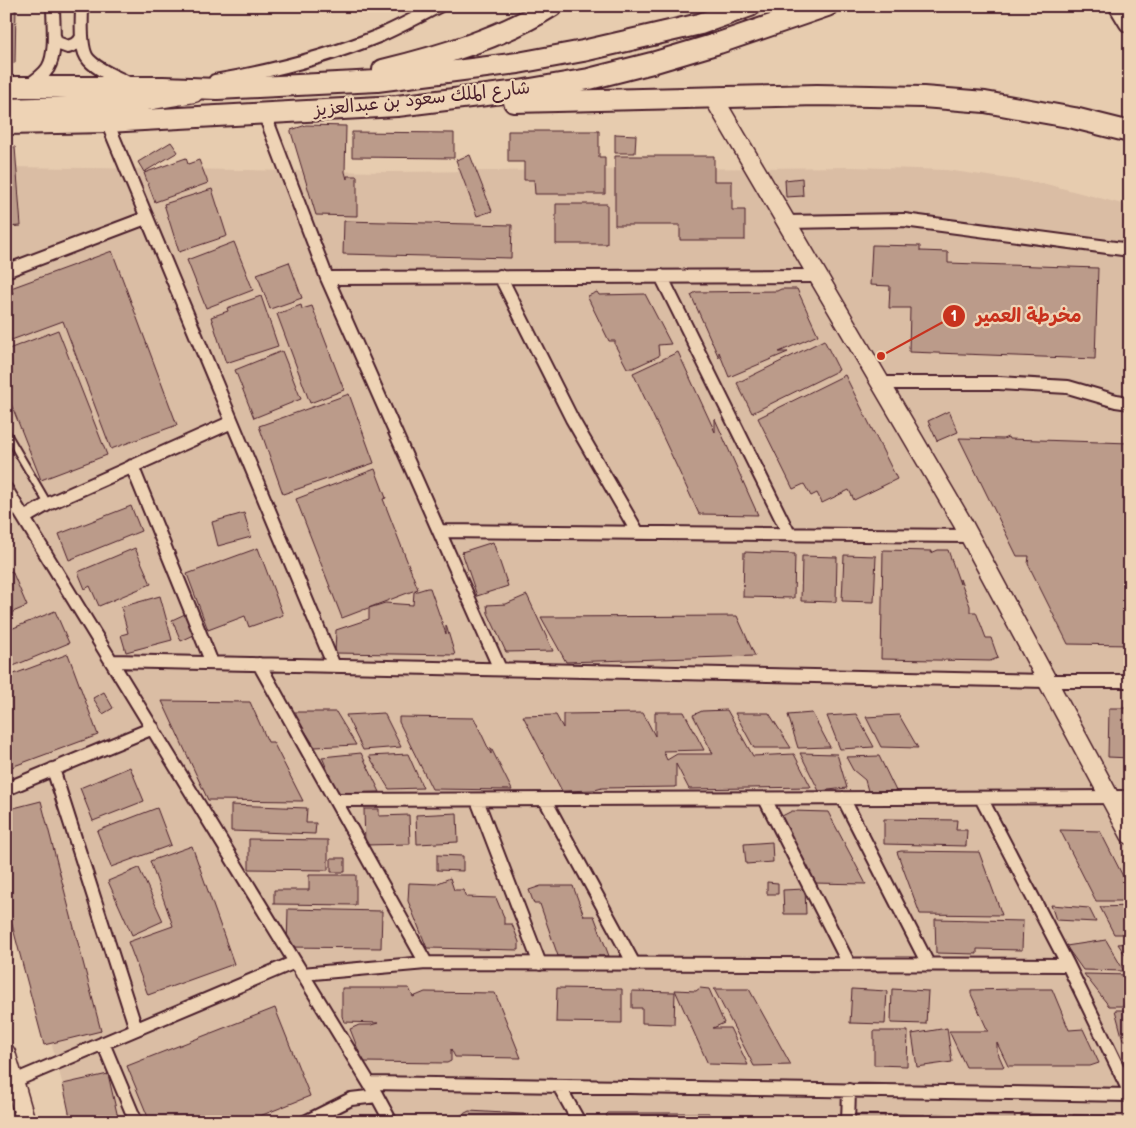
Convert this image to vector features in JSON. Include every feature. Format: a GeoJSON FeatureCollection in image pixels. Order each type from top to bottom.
{"type":"FeatureCollection","features":[{"type":"Feature","properties":{"kind":"highway"},"geometry":{"type":"LineString","coordinates":[[1121,6],[1130,20]]}},
{"type":"Feature","properties":{"kind":"main road"},"geometry":{"type":"LineString","coordinates":[[276,85],[330,79],[375,71],[438,55],[532,18],[552,6]]}},
{"type":"Feature","properties":{"kind":"main road","name":"شارع الملك سعود بن عبدالعزيز"},"geometry":{"type":"LineString","coordinates":[[16,87],[163,86],[217,89],[377,81],[518,63],[583,51],[700,24],[750,6]]}},
{"type":"Feature","properties":{"kind":"main road","name":"شارع الملك سعود بن عبدالعزيز"},"geometry":{"type":"LineString","coordinates":[[6,124],[107,122],[397,106],[519,91],[589,79],[652,63],[719,43],[827,6]]}},
{"type":"Feature","properties":{"kind":"main road"},"geometry":{"type":"LineString","coordinates":[[397,106],[817,95],[941,98],[985,102],[1074,118],[1130,132]]}},
{"type":"Feature","properties":{"kind":"street"},"geometry":{"type":"LineString","coordinates":[[16,87],[40,77],[48,69],[54,36],[53,6]]}},
{"type":"Feature","properties":{"kind":"street"},"geometry":{"type":"LineString","coordinates":[[82,6],[82,37],[84,52],[88,60],[98,68],[134,86]]}},
{"type":"Feature","properties":{"kind":"street"},"geometry":{"type":"LineString","coordinates":[[163,86],[214,82],[261,73],[331,53],[382,34],[439,6]]}},
{"type":"Feature","properties":{"kind":"street"},"geometry":{"type":"LineString","coordinates":[[54,36],[57,43],[68,47],[78,44],[82,37]]}},
{"type":"Feature","properties":{"kind":"street"},"geometry":{"type":"LineString","coordinates":[[6,108],[128,104],[217,89]]}},
{"type":"Feature","properties":{"kind":"street"},"geometry":{"type":"LineString","coordinates":[[713,97],[969,536],[1130,835]]}},
{"type":"Feature","properties":{"kind":"street"},"geometry":{"type":"LineString","coordinates":[[264,113],[327,278],[500,669]]}},
{"type":"Feature","properties":{"kind":"street"},"geometry":{"type":"LineString","coordinates":[[107,122],[334,666]]}},
{"type":"Feature","properties":{"kind":"street"},"geometry":{"type":"LineString","coordinates":[[6,271],[146,218]]}},
{"type":"Feature","properties":{"kind":"street"},"geometry":{"type":"LineString","coordinates":[[786,222],[904,220],[1130,250]]}},
{"type":"Feature","properties":{"kind":"street"},"geometry":{"type":"LineString","coordinates":[[500,276],[572,419],[638,533]]}},
{"type":"Feature","properties":{"kind":"street"},"geometry":{"type":"LineString","coordinates":[[661,276],[789,534]]}},
{"type":"Feature","properties":{"kind":"street"},"geometry":{"type":"LineString","coordinates":[[327,278],[817,276]]}},
{"type":"Feature","properties":{"kind":"street"},"geometry":{"type":"LineString","coordinates":[[880,383],[999,383],[1068,387],[1116,401],[1130,403]]}},
{"type":"Feature","properties":{"kind":"street"},"geometry":{"type":"LineString","coordinates":[[24,518],[48,504],[232,422]]}},
{"type":"Feature","properties":{"kind":"street"},"geometry":{"type":"LineString","coordinates":[[132,466],[212,663]]}},
{"type":"Feature","properties":{"kind":"street"},"geometry":{"type":"LineString","coordinates":[[6,489],[377,1096],[391,1122]]}},
{"type":"Feature","properties":{"kind":"street"},"geometry":{"type":"LineString","coordinates":[[439,531],[969,536]]}},
{"type":"Feature","properties":{"kind":"street"},"geometry":{"type":"LineString","coordinates":[[112,661],[1047,681],[1130,681]]}},
{"type":"Feature","properties":{"kind":"street"},"geometry":{"type":"LineString","coordinates":[[259,664],[426,964]]}},
{"type":"Feature","properties":{"kind":"street"},"geometry":{"type":"LineString","coordinates":[[6,789],[153,728]]}},
{"type":"Feature","properties":{"kind":"street"},"geometry":{"type":"LineString","coordinates":[[53,770],[136,1029]]}},
{"type":"Feature","properties":{"kind":"street"},"geometry":{"type":"LineString","coordinates":[[843,798],[928,964]]}},
{"type":"Feature","properties":{"kind":"street"},"geometry":{"type":"LineString","coordinates":[[369,1083],[1130,1094],[1068,965],[981,798]]}},
{"type":"Feature","properties":{"kind":"street"},"geometry":{"type":"LineString","coordinates":[[335,800],[1130,798]]}},
{"type":"Feature","properties":{"kind":"street"},"geometry":{"type":"LineString","coordinates":[[765,799],[849,964]]}},
{"type":"Feature","properties":{"kind":"street"},"geometry":{"type":"LineString","coordinates":[[477,800],[540,964]]}},
{"type":"Feature","properties":{"kind":"street"},"geometry":{"type":"LineString","coordinates":[[545,800],[634,964]]}},
{"type":"Feature","properties":{"kind":"street"},"geometry":{"type":"LineString","coordinates":[[14,1081],[295,962]]}},
{"type":"Feature","properties":{"kind":"street"},"geometry":{"type":"LineString","coordinates":[[302,974],[426,964],[1068,965]]}},
{"type":"Feature","properties":{"kind":"street"},"geometry":{"type":"LineString","coordinates":[[103,1043],[136,1122]]}},
{"type":"Feature","properties":{"kind":"street"},"geometry":{"type":"LineString","coordinates":[[6,1053],[26,1122]]}},
{"type":"Feature","properties":{"kind":"street"},"geometry":{"type":"LineString","coordinates":[[559,1086],[579,1122]]}},
{"type":"Feature","properties":{"kind":"street"},"geometry":{"type":"LineString","coordinates":[[848,1122],[849,1090]]}},
{"type":"Feature","properties":{"kind":"street"},"geometry":{"type":"LineString","coordinates":[[305,1122],[351,1099],[377,1096]]}},
{"type":"Feature","properties":{"kind":"lane"},"geometry":{"type":"LineString","coordinates":[[6,432],[48,504]]}},
{"type":"Feature","properties":{"kind":"shaded area"},"geometry":{"type":"Polygon","coordinates":[[[6,167],[390,172],[853,167],[946,170],[1046,184],[1130,206],[1130,1122],[73,1122],[6,878],[6,167]]]}},
{"type":"Feature","properties":{"kind":"building"},"geometry":{"type":"Polygon","coordinates":[[[6,6],[16,6],[15,63],[6,62],[6,6]]]}},
{"type":"Feature","properties":{"kind":"building"},"geometry":{"type":"Polygon","coordinates":[[[306,125],[346,126],[345,172],[347,179],[347,176],[357,176],[357,216],[316,215],[291,132],[291,130],[306,125]]]}},
{"type":"Feature","properties":{"kind":"building"},"geometry":{"type":"Polygon","coordinates":[[[508,131],[599,131],[599,157],[605,157],[605,194],[535,194],[534,180],[524,180],[524,162],[508,162],[508,131]]]}},
{"type":"Feature","properties":{"kind":"building"},"geometry":{"type":"Polygon","coordinates":[[[352,132],[454,133],[454,158],[352,157],[352,132]]]}},
{"type":"Feature","properties":{"kind":"building"},"geometry":{"type":"Polygon","coordinates":[[[615,134],[636,135],[635,153],[615,153],[615,134]]]}},
{"type":"Feature","properties":{"kind":"building"},"geometry":{"type":"Polygon","coordinates":[[[171,142],[178,152],[144,172],[138,162],[171,142]]]}},
{"type":"Feature","properties":{"kind":"building"},"geometry":{"type":"Polygon","coordinates":[[[15,147],[21,226],[6,227],[6,148],[15,147]]]}},
{"type":"Feature","properties":{"kind":"building"},"geometry":{"type":"Polygon","coordinates":[[[470,155],[492,211],[477,216],[456,160],[470,155]]]}},
{"type":"Feature","properties":{"kind":"building"},"geometry":{"type":"Polygon","coordinates":[[[615,156],[714,156],[714,181],[732,181],[732,210],[745,210],[745,240],[680,240],[680,225],[615,225],[615,156]]]}},
{"type":"Feature","properties":{"kind":"building"},"geometry":{"type":"Polygon","coordinates":[[[186,158],[188,164],[199,160],[208,183],[155,202],[144,173],[186,158]]]}},
{"type":"Feature","properties":{"kind":"building"},"geometry":{"type":"Polygon","coordinates":[[[802,178],[803,196],[786,197],[785,180],[802,178]]]}},
{"type":"Feature","properties":{"kind":"building"},"geometry":{"type":"Polygon","coordinates":[[[212,189],[227,236],[179,252],[164,204],[212,189]]]}},
{"type":"Feature","properties":{"kind":"building"},"geometry":{"type":"Polygon","coordinates":[[[556,204],[607,204],[607,244],[556,244],[556,204]]]}},
{"type":"Feature","properties":{"kind":"building"},"geometry":{"type":"Polygon","coordinates":[[[344,221],[512,225],[511,258],[343,254],[344,221]]]}},
{"type":"Feature","properties":{"kind":"building"},"geometry":{"type":"Polygon","coordinates":[[[234,242],[253,290],[206,308],[187,260],[234,242]]]}},
{"type":"Feature","properties":{"kind":"building"},"geometry":{"type":"Polygon","coordinates":[[[872,245],[920,246],[920,251],[948,252],[948,263],[1098,268],[1095,359],[909,352],[910,308],[889,308],[890,286],[870,285],[872,245]]]}},
{"type":"Feature","properties":{"kind":"building"},"geometry":{"type":"Polygon","coordinates":[[[112,251],[177,425],[111,449],[63,321],[6,342],[6,296],[13,293],[11,288],[112,251]]]}},
{"type":"Feature","properties":{"kind":"building"},"geometry":{"type":"Polygon","coordinates":[[[289,262],[302,298],[270,309],[257,274],[289,262]]]}},
{"type":"Feature","properties":{"kind":"building"},"geometry":{"type":"Polygon","coordinates":[[[781,289],[797,289],[818,335],[779,352],[788,352],[729,377],[691,295],[696,292],[777,291],[781,289]]]}},
{"type":"Feature","properties":{"kind":"building"},"geometry":{"type":"Polygon","coordinates":[[[597,292],[599,295],[645,294],[671,344],[658,345],[659,356],[633,368],[627,368],[615,345],[615,341],[609,341],[588,298],[588,296],[597,292]]]}},
{"type":"Feature","properties":{"kind":"building"},"geometry":{"type":"Polygon","coordinates":[[[261,296],[278,346],[226,363],[211,317],[228,311],[227,308],[261,296]]]}},
{"type":"Feature","properties":{"kind":"building"},"geometry":{"type":"Polygon","coordinates":[[[301,305],[302,309],[312,306],[344,390],[310,403],[277,314],[301,305]]]}},
{"type":"Feature","properties":{"kind":"building"},"geometry":{"type":"Polygon","coordinates":[[[58,330],[107,455],[41,480],[6,391],[6,350],[58,330]]]}},
{"type":"Feature","properties":{"kind":"building"},"geometry":{"type":"Polygon","coordinates":[[[824,340],[839,370],[752,413],[737,383],[824,340]]]}},
{"type":"Feature","properties":{"kind":"building"},"geometry":{"type":"Polygon","coordinates":[[[282,351],[301,399],[254,418],[235,370],[282,351]]]}},
{"type":"Feature","properties":{"kind":"building"},"geometry":{"type":"Polygon","coordinates":[[[678,352],[715,432],[715,419],[758,515],[699,514],[633,373],[678,352]]]}},
{"type":"Feature","properties":{"kind":"building"},"geometry":{"type":"Polygon","coordinates":[[[845,375],[897,479],[854,500],[849,490],[822,503],[817,493],[811,496],[804,484],[793,489],[758,418],[845,375]]]}},
{"type":"Feature","properties":{"kind":"building"},"geometry":{"type":"Polygon","coordinates":[[[349,394],[374,463],[283,494],[259,426],[349,394]]]}},
{"type":"Feature","properties":{"kind":"building"},"geometry":{"type":"Polygon","coordinates":[[[949,411],[958,432],[937,441],[928,421],[949,411]]]}},
{"type":"Feature","properties":{"kind":"building"},"geometry":{"type":"Polygon","coordinates":[[[1008,437],[1009,439],[1130,443],[1130,645],[1068,644],[1028,564],[1029,556],[1017,556],[959,438],[1003,439],[1008,437]]]}},
{"type":"Feature","properties":{"kind":"building"},"geometry":{"type":"Polygon","coordinates":[[[375,469],[386,498],[383,499],[418,589],[342,618],[296,499],[375,469]]]}},
{"type":"Feature","properties":{"kind":"building"},"geometry":{"type":"Polygon","coordinates":[[[131,506],[141,531],[69,560],[59,534],[131,506]]]}},
{"type":"Feature","properties":{"kind":"building"},"geometry":{"type":"Polygon","coordinates":[[[244,513],[251,537],[218,546],[212,522],[244,513]]]}},
{"type":"Feature","properties":{"kind":"building"},"geometry":{"type":"Polygon","coordinates":[[[493,542],[508,586],[477,596],[462,552],[493,542]]]}},
{"type":"Feature","properties":{"kind":"building"},"geometry":{"type":"Polygon","coordinates":[[[135,548],[151,584],[99,606],[90,586],[85,589],[78,572],[135,548]]]}},
{"type":"Feature","properties":{"kind":"building"},"geometry":{"type":"Polygon","coordinates":[[[258,548],[283,615],[249,627],[245,616],[208,630],[187,574],[258,548]]]}},
{"type":"Feature","properties":{"kind":"building"},"geometry":{"type":"Polygon","coordinates":[[[883,550],[932,551],[931,553],[938,550],[948,550],[970,606],[970,612],[976,612],[986,638],[991,638],[998,658],[990,661],[881,659],[883,550]]]}},
{"type":"Feature","properties":{"kind":"building"},"geometry":{"type":"Polygon","coordinates":[[[744,552],[795,554],[794,598],[743,597],[744,552]]]}},
{"type":"Feature","properties":{"kind":"building"},"geometry":{"type":"Polygon","coordinates":[[[844,555],[876,556],[874,602],[842,601],[844,555]]]}},
{"type":"Feature","properties":{"kind":"building"},"geometry":{"type":"Polygon","coordinates":[[[802,556],[837,557],[836,602],[801,601],[802,556]]]}},
{"type":"Feature","properties":{"kind":"building"},"geometry":{"type":"Polygon","coordinates":[[[12,571],[27,606],[6,615],[6,573],[12,571]]]}},
{"type":"Feature","properties":{"kind":"building"},"geometry":{"type":"Polygon","coordinates":[[[430,588],[446,634],[446,625],[455,655],[335,653],[336,630],[369,619],[369,608],[385,603],[413,605],[414,592],[430,588]]]}},
{"type":"Feature","properties":{"kind":"building"},"geometry":{"type":"Polygon","coordinates":[[[527,595],[553,651],[506,652],[488,613],[487,605],[506,604],[527,595]]]}},
{"type":"Feature","properties":{"kind":"building"},"geometry":{"type":"Polygon","coordinates":[[[160,596],[172,640],[126,652],[121,635],[128,633],[121,607],[160,596]]]}},
{"type":"Feature","properties":{"kind":"building"},"geometry":{"type":"Polygon","coordinates":[[[55,611],[69,643],[6,669],[6,649],[10,648],[6,638],[6,631],[55,611]]]}},
{"type":"Feature","properties":{"kind":"building"},"geometry":{"type":"Polygon","coordinates":[[[185,614],[194,635],[181,641],[172,620],[185,614]]]}},
{"type":"Feature","properties":{"kind":"building"},"geometry":{"type":"Polygon","coordinates":[[[737,616],[755,656],[566,662],[541,617],[737,616]]]}},
{"type":"Feature","properties":{"kind":"building"},"geometry":{"type":"Polygon","coordinates":[[[68,654],[98,735],[6,769],[6,677],[68,654]]]}},
{"type":"Feature","properties":{"kind":"building"},"geometry":{"type":"Polygon","coordinates":[[[104,692],[113,708],[103,714],[93,698],[104,692]]]}},
{"type":"Feature","properties":{"kind":"building"},"geometry":{"type":"Polygon","coordinates":[[[162,701],[250,702],[268,742],[273,742],[303,801],[208,800],[162,701]]]}},
{"type":"Feature","properties":{"kind":"building"},"geometry":{"type":"Polygon","coordinates":[[[1109,708],[1130,708],[1130,758],[1108,757],[1109,708]]]}},
{"type":"Feature","properties":{"kind":"building"},"geometry":{"type":"Polygon","coordinates":[[[727,710],[753,756],[794,754],[811,787],[689,789],[676,764],[676,787],[602,788],[562,791],[523,716],[556,715],[563,728],[563,714],[643,713],[655,736],[655,712],[684,712],[704,750],[663,751],[667,760],[677,754],[713,754],[693,715],[702,711],[727,710]]]}},
{"type":"Feature","properties":{"kind":"building"},"geometry":{"type":"Polygon","coordinates":[[[293,712],[336,712],[356,745],[315,747],[293,712]]]}},
{"type":"Feature","properties":{"kind":"building"},"geometry":{"type":"Polygon","coordinates":[[[384,713],[401,747],[363,750],[346,715],[384,713]]]}},
{"type":"Feature","properties":{"kind":"building"},"geometry":{"type":"Polygon","coordinates":[[[735,713],[769,713],[791,748],[754,748],[735,713]]]}},
{"type":"Feature","properties":{"kind":"building"},"geometry":{"type":"Polygon","coordinates":[[[812,713],[830,747],[798,748],[788,715],[812,713]]]}},
{"type":"Feature","properties":{"kind":"building"},"geometry":{"type":"Polygon","coordinates":[[[856,714],[874,747],[840,749],[827,716],[856,714]]]}},
{"type":"Feature","properties":{"kind":"building"},"geometry":{"type":"Polygon","coordinates":[[[899,715],[918,748],[881,747],[866,717],[899,715]]]}},
{"type":"Feature","properties":{"kind":"building"},"geometry":{"type":"Polygon","coordinates":[[[399,717],[474,718],[491,754],[491,748],[512,790],[432,789],[399,722],[399,717]]]}},
{"type":"Feature","properties":{"kind":"building"},"geometry":{"type":"Polygon","coordinates":[[[361,753],[380,792],[337,793],[322,757],[361,753]]]}},
{"type":"Feature","properties":{"kind":"building"},"geometry":{"type":"Polygon","coordinates":[[[800,753],[837,754],[847,788],[819,791],[800,753]]]}},
{"type":"Feature","properties":{"kind":"building"},"geometry":{"type":"Polygon","coordinates":[[[408,754],[423,788],[389,789],[369,756],[408,754]]]}},
{"type":"Feature","properties":{"kind":"building"},"geometry":{"type":"Polygon","coordinates":[[[879,756],[896,791],[868,791],[865,780],[853,770],[846,757],[879,756]]]}},
{"type":"Feature","properties":{"kind":"building"},"geometry":{"type":"Polygon","coordinates":[[[130,767],[144,801],[93,821],[80,788],[130,767]]]}},
{"type":"Feature","properties":{"kind":"building"},"geometry":{"type":"Polygon","coordinates":[[[41,801],[101,1031],[44,1045],[6,902],[6,810],[41,801]]]}},
{"type":"Feature","properties":{"kind":"building"},"geometry":{"type":"Polygon","coordinates":[[[231,805],[307,808],[306,823],[316,823],[315,834],[231,831],[231,805]]]}},
{"type":"Feature","properties":{"kind":"building"},"geometry":{"type":"Polygon","coordinates":[[[157,808],[171,845],[111,867],[97,831],[157,808]]]}},
{"type":"Feature","properties":{"kind":"building"},"geometry":{"type":"Polygon","coordinates":[[[364,809],[379,809],[379,816],[409,815],[410,844],[365,845],[364,809]]]}},
{"type":"Feature","properties":{"kind":"building"},"geometry":{"type":"Polygon","coordinates":[[[792,811],[828,812],[866,884],[813,883],[782,818],[782,816],[792,811]]]}},
{"type":"Feature","properties":{"kind":"building"},"geometry":{"type":"Polygon","coordinates":[[[457,813],[458,842],[417,844],[416,815],[457,813]]]}},
{"type":"Feature","properties":{"kind":"building"},"geometry":{"type":"Polygon","coordinates":[[[884,819],[957,820],[956,830],[967,830],[966,846],[884,844],[884,819]]]}},
{"type":"Feature","properties":{"kind":"building"},"geometry":{"type":"Polygon","coordinates":[[[1060,830],[1100,831],[1130,890],[1130,901],[1096,901],[1060,830]]]}},
{"type":"Feature","properties":{"kind":"building"},"geometry":{"type":"Polygon","coordinates":[[[249,839],[328,840],[328,870],[249,869],[249,839]]]}},
{"type":"Feature","properties":{"kind":"building"},"geometry":{"type":"Polygon","coordinates":[[[772,842],[773,862],[746,864],[744,844],[772,842]]]}},
{"type":"Feature","properties":{"kind":"building"},"geometry":{"type":"Polygon","coordinates":[[[192,846],[234,964],[148,995],[128,942],[173,926],[150,861],[192,846]]]}},
{"type":"Feature","properties":{"kind":"building"},"geometry":{"type":"Polygon","coordinates":[[[897,852],[979,852],[1002,915],[920,914],[897,852]]]}},
{"type":"Feature","properties":{"kind":"building"},"geometry":{"type":"Polygon","coordinates":[[[437,855],[463,856],[463,871],[437,870],[437,855]]]}},
{"type":"Feature","properties":{"kind":"building"},"geometry":{"type":"Polygon","coordinates":[[[331,858],[345,858],[345,872],[331,872],[331,858]]]}},
{"type":"Feature","properties":{"kind":"building"},"geometry":{"type":"Polygon","coordinates":[[[139,868],[163,921],[132,935],[108,881],[139,868]]]}},
{"type":"Feature","properties":{"kind":"building"},"geometry":{"type":"Polygon","coordinates":[[[309,875],[356,875],[356,905],[274,904],[274,890],[309,890],[309,875]]]}},
{"type":"Feature","properties":{"kind":"building"},"geometry":{"type":"Polygon","coordinates":[[[450,878],[454,890],[463,890],[466,897],[496,898],[504,917],[504,924],[512,924],[519,942],[519,950],[427,948],[408,901],[409,883],[436,884],[450,878]]]}},
{"type":"Feature","properties":{"kind":"building"},"geometry":{"type":"Polygon","coordinates":[[[767,882],[778,883],[778,894],[767,894],[767,882]]]}},
{"type":"Feature","properties":{"kind":"building"},"geometry":{"type":"Polygon","coordinates":[[[541,886],[573,886],[584,916],[594,916],[609,956],[558,956],[540,904],[534,904],[529,890],[541,886]]]}},
{"type":"Feature","properties":{"kind":"building"},"geometry":{"type":"Polygon","coordinates":[[[805,889],[806,914],[784,914],[783,890],[805,889]]]}},
{"type":"Feature","properties":{"kind":"building"},"geometry":{"type":"Polygon","coordinates":[[[1051,905],[1089,908],[1096,922],[1056,920],[1051,905]]]}},
{"type":"Feature","properties":{"kind":"building"},"geometry":{"type":"Polygon","coordinates":[[[1130,906],[1130,934],[1114,934],[1100,907],[1130,906]]]}},
{"type":"Feature","properties":{"kind":"building"},"geometry":{"type":"Polygon","coordinates":[[[288,909],[382,911],[381,948],[287,947],[288,909]]]}},
{"type":"Feature","properties":{"kind":"building"},"geometry":{"type":"Polygon","coordinates":[[[935,919],[1023,921],[1022,950],[977,949],[977,954],[936,953],[935,919]]]}},
{"type":"Feature","properties":{"kind":"building"},"geometry":{"type":"Polygon","coordinates":[[[1106,940],[1124,971],[1083,970],[1066,946],[1106,940]]]}},
{"type":"Feature","properties":{"kind":"building"},"geometry":{"type":"Polygon","coordinates":[[[1130,943],[1130,962],[1118,944],[1130,943]]]}},
{"type":"Feature","properties":{"kind":"building"},"geometry":{"type":"Polygon","coordinates":[[[1084,974],[1130,975],[1130,1006],[1109,1006],[1084,974]]]}},
{"type":"Feature","properties":{"kind":"building"},"geometry":{"type":"Polygon","coordinates":[[[342,988],[409,988],[413,997],[425,992],[495,993],[521,1058],[455,1057],[451,1049],[451,1061],[447,1063],[363,1062],[350,1029],[359,1025],[378,1023],[344,1022],[342,1016],[342,988]]]}},
{"type":"Feature","properties":{"kind":"building"},"geometry":{"type":"Polygon","coordinates":[[[557,988],[622,989],[622,1023],[556,1022],[557,988]]]}},
{"type":"Feature","properties":{"kind":"building"},"geometry":{"type":"Polygon","coordinates":[[[700,988],[709,989],[724,1023],[713,1028],[730,1028],[748,1065],[708,1064],[675,990],[696,991],[700,988]]]}},
{"type":"Feature","properties":{"kind":"building"},"geometry":{"type":"Polygon","coordinates":[[[714,989],[749,989],[791,1065],[754,1066],[714,989]]]}},
{"type":"Feature","properties":{"kind":"building"},"geometry":{"type":"Polygon","coordinates":[[[852,989],[887,991],[885,1024],[850,1023],[852,989]]]}},
{"type":"Feature","properties":{"kind":"building"},"geometry":{"type":"Polygon","coordinates":[[[892,989],[928,991],[926,1024],[891,1023],[892,989]]]}},
{"type":"Feature","properties":{"kind":"building"},"geometry":{"type":"Polygon","coordinates":[[[1052,989],[1069,1030],[1083,1029],[1099,1063],[1090,1066],[1008,1066],[997,1043],[997,1051],[1004,1067],[966,1067],[949,1031],[988,1031],[971,994],[971,990],[1052,989]]]}},
{"type":"Feature","properties":{"kind":"building"},"geometry":{"type":"Polygon","coordinates":[[[632,991],[675,992],[674,1024],[642,1023],[642,1008],[632,1008],[632,991]]]}},
{"type":"Feature","properties":{"kind":"building"},"geometry":{"type":"Polygon","coordinates":[[[275,1008],[310,1096],[245,1122],[150,1122],[127,1066],[275,1008]]]}},
{"type":"Feature","properties":{"kind":"building"},"geometry":{"type":"Polygon","coordinates":[[[1115,1010],[1130,1010],[1130,1040],[1123,1040],[1115,1010]]]}},
{"type":"Feature","properties":{"kind":"building"},"geometry":{"type":"Polygon","coordinates":[[[947,1028],[952,1062],[917,1067],[912,1034],[947,1028]]]}},
{"type":"Feature","properties":{"kind":"building"},"geometry":{"type":"Polygon","coordinates":[[[874,1031],[908,1031],[907,1066],[874,1065],[874,1031]]]}},
{"type":"Feature","properties":{"kind":"building"},"geometry":{"type":"Polygon","coordinates":[[[108,1074],[119,1122],[71,1122],[63,1084],[108,1074]]]}},
{"type":"Feature","properties":{"kind":"building"},"geometry":{"type":"Polygon","coordinates":[[[469,1111],[539,1115],[543,1122],[448,1122],[469,1111]]]}},
{"type":"Feature","properties":{"kind":"building"},"geometry":{"type":"Polygon","coordinates":[[[608,1113],[709,1113],[709,1122],[610,1122],[606,1115],[608,1113]]]}},
{"type":"Feature","properties":{"kind":"building"},"geometry":{"type":"Polygon","coordinates":[[[852,1114],[885,1115],[885,1122],[852,1122],[852,1114]]]}},
{"type":"Feature","properties":{"kind":"building"},"geometry":{"type":"Polygon","coordinates":[[[893,1114],[925,1115],[925,1122],[893,1122],[893,1114]]]}},
{"type":"Feature","properties":{"kind":"building"},"geometry":{"type":"Polygon","coordinates":[[[933,1114],[966,1115],[965,1122],[933,1122],[933,1114]]]}},
{"type":"Feature","properties":{"kind":"building"},"geometry":{"type":"Polygon","coordinates":[[[972,1114],[1015,1116],[1015,1122],[972,1122],[972,1114]]]}},
{"type":"Feature","properties":{"kind":"building"},"geometry":{"type":"Polygon","coordinates":[[[1021,1114],[1065,1115],[1065,1122],[1021,1122],[1021,1114]]]}},
{"type":"Feature","properties":{"kind":"building"},"geometry":{"type":"Polygon","coordinates":[[[346,1115],[349,1122],[334,1122],[346,1115]]]}},
{"type":"Feature","properties":{"kind":"building"},"geometry":{"type":"Polygon","coordinates":[[[1073,1115],[1116,1116],[1116,1122],[1073,1122],[1073,1115]]]}},
{"type":"Feature","properties":{"kind":"building"},"geometry":{"type":"Polygon","coordinates":[[[1123,1116],[1130,1116],[1130,1122],[1123,1122],[1123,1116]]]}},
{"type":"Feature","properties":{"kind":"place","name":"مخرطة العمير"},"geometry":{"type":"Point","coordinates":[881,356]}}]}
